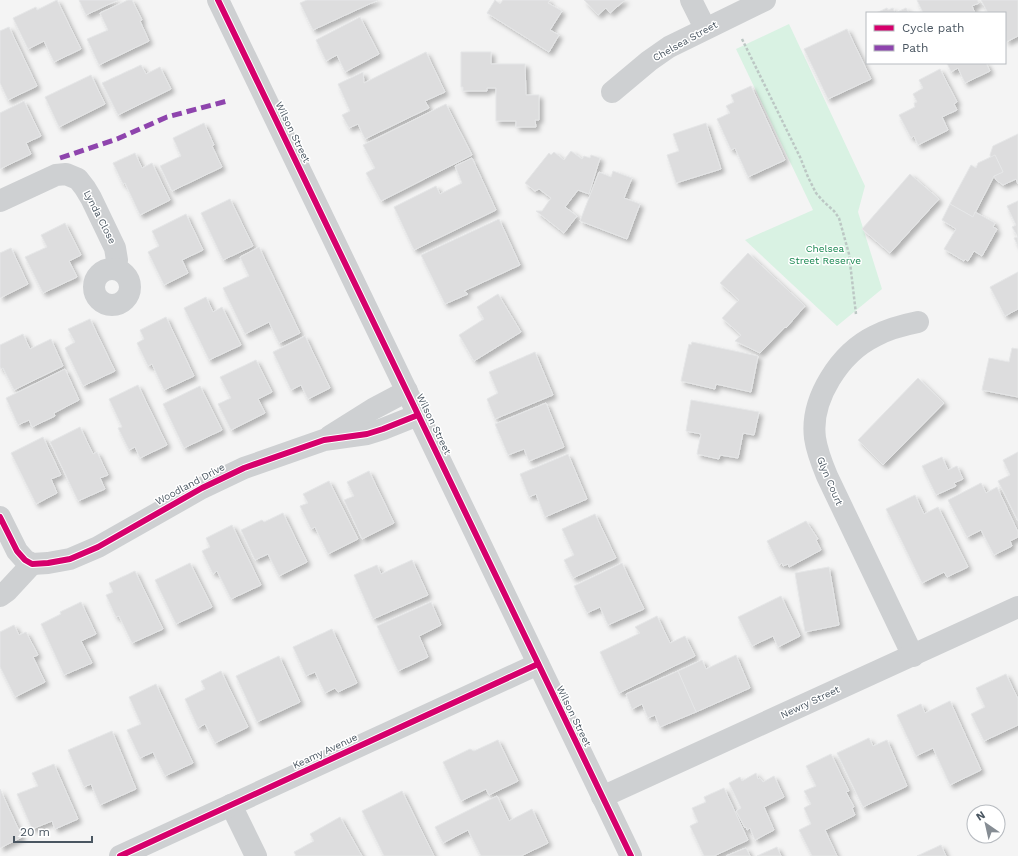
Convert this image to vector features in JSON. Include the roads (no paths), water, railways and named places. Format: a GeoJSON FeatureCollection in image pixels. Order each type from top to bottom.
{"type":"FeatureCollection","features":[{"type":"Feature","properties":{"kind":"street","name":"Wilson Street"},"geometry":{"type":"LineString","coordinates":[[218,0],[631,856]]}},
{"type":"Feature","properties":{"kind":"street"},"geometry":{"type":"LineString","coordinates":[[692,0],[705,28]]}},
{"type":"Feature","properties":{"kind":"street","name":"Chelsea Street"},"geometry":{"type":"LineString","coordinates":[[612,92],[649,61],[669,47],[764,0]]}},
{"type":"Feature","properties":{"kind":"street","name":"Lynda Close"},"geometry":{"type":"LineString","coordinates":[[0,202],[56,175],[66,174],[78,179],[91,198],[116,248],[117,260],[115,269]]}},
{"type":"Feature","properties":{"kind":"street","name":"Glyn Court"},"geometry":{"type":"LineString","coordinates":[[913,656],[827,476],[819,457],[815,437],[816,418],[820,396],[844,360],[862,343],[875,336],[896,327],[918,322]]}},
{"type":"Feature","properties":{"kind":"street","name":"Woodland Drive"},"geometry":{"type":"LineString","coordinates":[[324,440],[373,408],[407,391]]}},
{"type":"Feature","properties":{"kind":"street","name":"Woodland Drive"},"geometry":{"type":"LineString","coordinates":[[32,564],[70,560],[202,488],[244,468],[324,440],[375,432],[418,415]]}},
{"type":"Feature","properties":{"kind":"street"},"geometry":{"type":"LineString","coordinates":[[0,517],[17,551],[25,560],[32,564],[7,592],[0,596]]}},
{"type":"Feature","properties":{"kind":"street","name":"Newry Street"},"geometry":{"type":"LineString","coordinates":[[602,797],[1018,607]]}},
{"type":"Feature","properties":{"kind":"street","name":"Keamy Avenue"},"geometry":{"type":"LineString","coordinates":[[120,856],[538,664]]}},
{"type":"Feature","properties":{"kind":"street"},"geometry":{"type":"LineString","coordinates":[[231,805],[256,856]]}},
{"type":"Feature","properties":{"kind":"park label","name":"Chelsea Street Reserve"},"geometry":{"type":"Point","coordinates":[825,254]}}]}
